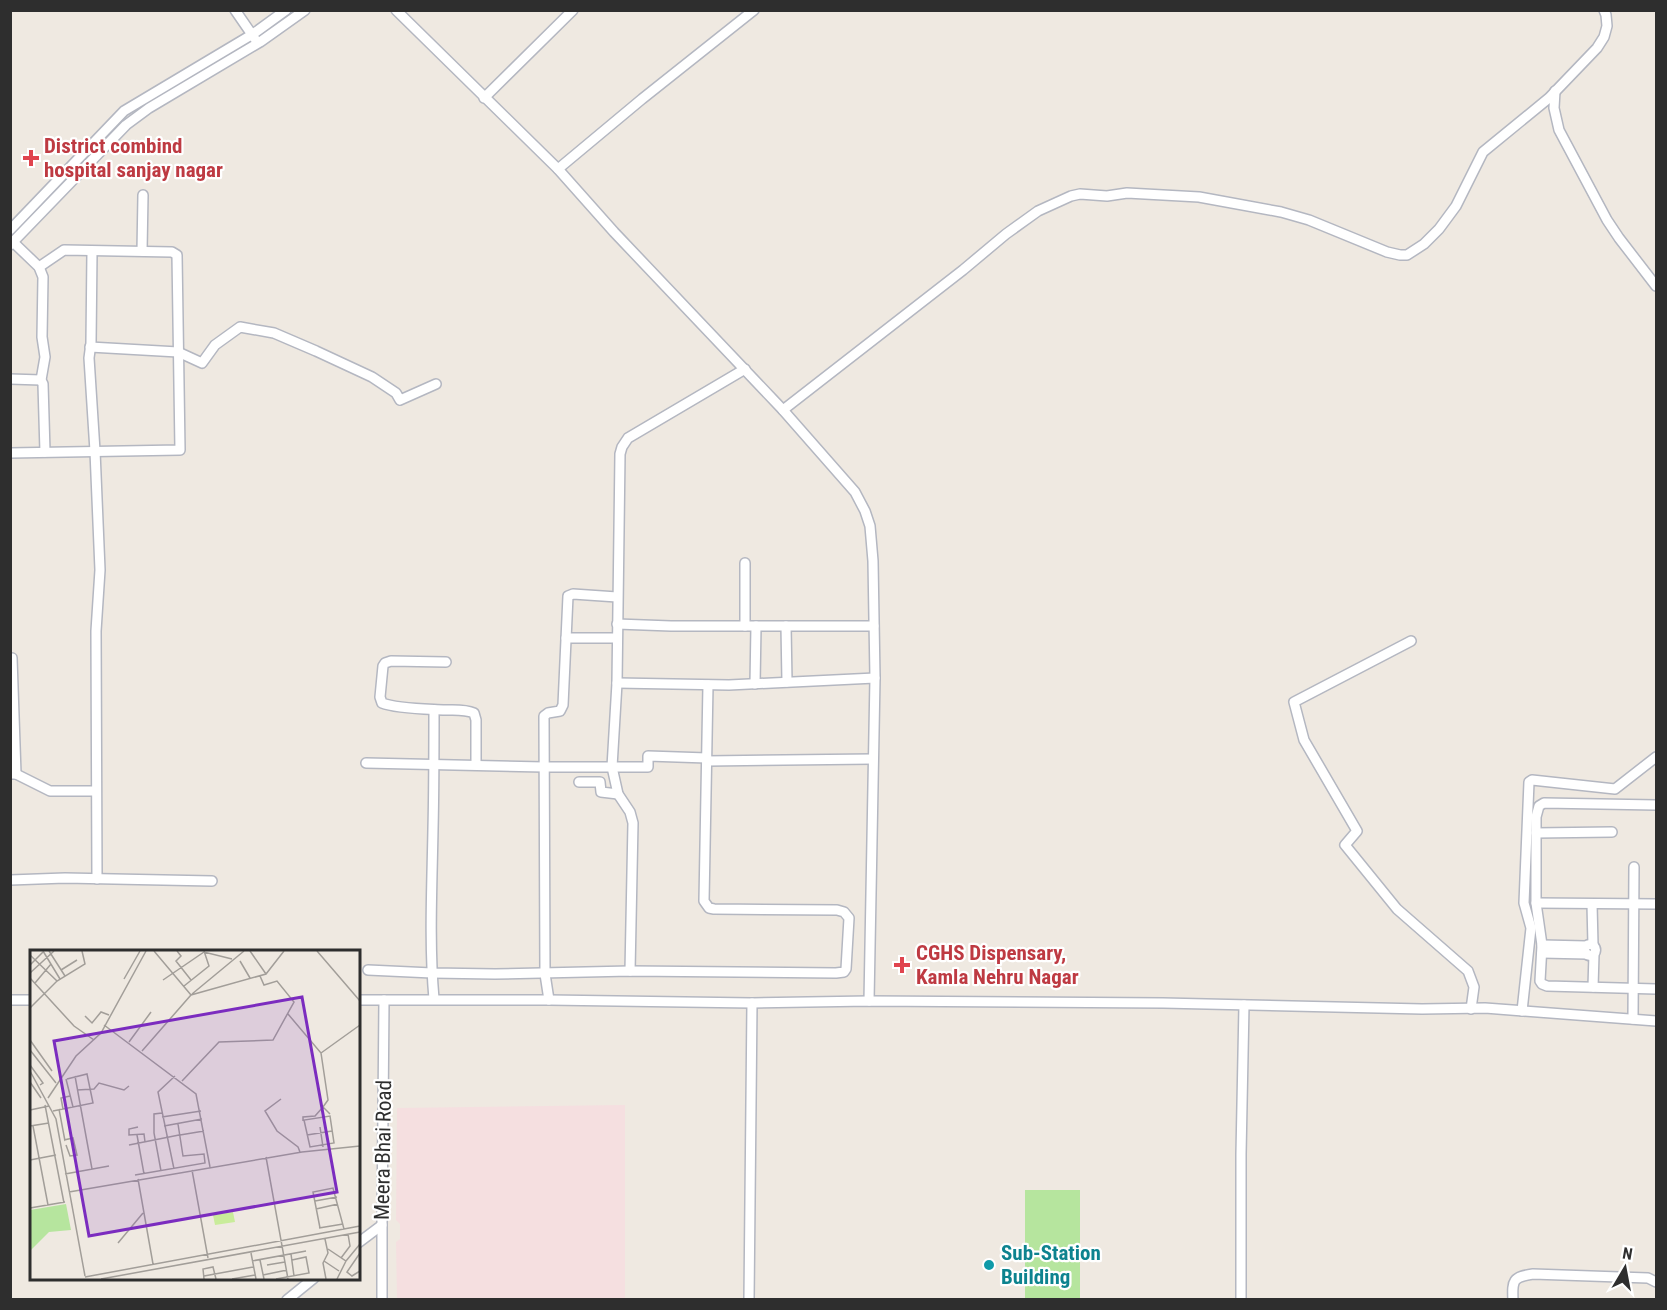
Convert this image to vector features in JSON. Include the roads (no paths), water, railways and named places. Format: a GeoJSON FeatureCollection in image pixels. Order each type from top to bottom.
{"type":"FeatureCollection","features":[{"type":"Feature","properties":{"kind":"street"},"geometry":{"type":"LineString","coordinates":[[234,10],[255,39]]}},
{"type":"Feature","properties":{"kind":"street"},"geometry":{"type":"LineString","coordinates":[[45,452],[41,380],[45,357],[42,337],[43,277],[39,267],[12,244],[126,125],[255,39],[286,10]]}},
{"type":"Feature","properties":{"kind":"street"},"geometry":{"type":"LineString","coordinates":[[10,230],[124,111],[305,10]]}},
{"type":"Feature","properties":{"kind":"street"},"geometry":{"type":"LineString","coordinates":[[396,10],[558,169],[614,232],[783,410],[855,492],[865,511],[870,526],[873,561],[875,678],[869,1001]]}},
{"type":"Feature","properties":{"kind":"street"},"geometry":{"type":"LineString","coordinates":[[484,98],[573,10]]}},
{"type":"Feature","properties":{"kind":"street"},"geometry":{"type":"LineString","coordinates":[[558,169],[754,10]]}},
{"type":"Feature","properties":{"kind":"street"},"geometry":{"type":"LineString","coordinates":[[783,410],[1006,234],[1038,211],[1062,199],[1080,194],[1107,196],[1127,193],[1199,197],[1281,212],[1320,224],[1387,252],[1407,255],[1424,244],[1448,218],[1483,152],[1555,92],[1597,48],[1604,37],[1607,26],[1604,10]]}},
{"type":"Feature","properties":{"kind":"street"},"geometry":{"type":"LineString","coordinates":[[1555,92],[1554,108],[1559,130],[1607,220],[1656,286]]}},
{"type":"Feature","properties":{"kind":"street"},"geometry":{"type":"LineString","coordinates":[[1539,105],[1554,108]]}},
{"type":"Feature","properties":{"kind":"street"},"geometry":{"type":"LineString","coordinates":[[142,251],[143,195]]}},
{"type":"Feature","properties":{"kind":"street"},"geometry":{"type":"LineString","coordinates":[[10,453],[180,450],[177,255],[172,252],[64,250],[39,267]]}},
{"type":"Feature","properties":{"kind":"street"},"geometry":{"type":"LineString","coordinates":[[92,252],[89,358],[100,570],[96,630],[97,879]]}},
{"type":"Feature","properties":{"kind":"street"},"geometry":{"type":"LineString","coordinates":[[90,347],[178,352],[202,363],[214,345],[240,327],[274,333],[372,376],[396,393],[400,400],[436,384]]}},
{"type":"Feature","properties":{"kind":"street"},"geometry":{"type":"LineString","coordinates":[[630,971],[633,823],[630,812],[618,794],[612,767],[617,683],[621,447],[628,438],[745,369]]}},
{"type":"Feature","properties":{"kind":"street"},"geometry":{"type":"LineString","coordinates":[[10,379],[41,380]]}},
{"type":"Feature","properties":{"kind":"street"},"geometry":{"type":"LineString","coordinates":[[745,563],[745,626]]}},
{"type":"Feature","properties":{"kind":"street"},"geometry":{"type":"LineString","coordinates":[[549,1000],[545,974],[544,716],[560,711],[563,705],[568,596],[573,594],[617,597]]}},
{"type":"Feature","properties":{"kind":"street"},"geometry":{"type":"LineString","coordinates":[[617,624],[874,626]]}},
{"type":"Feature","properties":{"kind":"street"},"geometry":{"type":"LineString","coordinates":[[755,684],[756,626]]}},
{"type":"Feature","properties":{"kind":"street"},"geometry":{"type":"LineString","coordinates":[[786,626],[787,682]]}},
{"type":"Feature","properties":{"kind":"street"},"geometry":{"type":"LineString","coordinates":[[566,638],[617,638]]}},
{"type":"Feature","properties":{"kind":"street"},"geometry":{"type":"LineString","coordinates":[[1411,640],[1294,702],[1304,740],[1357,831],[1345,845],[1397,909],[1468,971],[1474,987],[1471,1009]]}},
{"type":"Feature","properties":{"kind":"street"},"geometry":{"type":"LineString","coordinates":[[10,658],[12,658],[13,774],[50,791],[96,791]]}},
{"type":"Feature","properties":{"kind":"street"},"geometry":{"type":"LineString","coordinates":[[446,662],[392,661],[385,663],[380,697],[382,703],[390,706],[467,710],[474,713],[476,764]]}},
{"type":"Feature","properties":{"kind":"street"},"geometry":{"type":"LineString","coordinates":[[617,683],[708,685],[875,678]]}},
{"type":"Feature","properties":{"kind":"street"},"geometry":{"type":"LineString","coordinates":[[368,970],[545,974],[630,971],[844,972],[849,918],[844,912],[837,910],[714,909],[709,908],[704,901],[708,685]]}},
{"type":"Feature","properties":{"kind":"street"},"geometry":{"type":"LineString","coordinates":[[434,710],[430,903],[434,999]]}},
{"type":"Feature","properties":{"kind":"street"},"geometry":{"type":"LineString","coordinates":[[366,763],[648,767],[648,756],[707,760],[873,759]]}},
{"type":"Feature","properties":{"kind":"street"},"geometry":{"type":"LineString","coordinates":[[1522,1011],[1531,928],[1524,903],[1529,782],[1532,780],[1616,789],[1656,757]]}},
{"type":"Feature","properties":{"kind":"street"},"geometry":{"type":"LineString","coordinates":[[579,782],[600,782],[601,792],[618,794]]}},
{"type":"Feature","properties":{"kind":"street"},"geometry":{"type":"LineString","coordinates":[[1656,805],[1544,802],[1536,811],[1536,903],[1542,949],[1540,981],[1542,984],[1656,989]]}},
{"type":"Feature","properties":{"kind":"street"},"geometry":{"type":"LineString","coordinates":[[1536,833],[1612,832]]}},
{"type":"Feature","properties":{"kind":"street"},"geometry":{"type":"LineString","coordinates":[[1633,1019],[1634,867]]}},
{"type":"Feature","properties":{"kind":"street"},"geometry":{"type":"LineString","coordinates":[[10,880],[65,878],[212,881]]}},
{"type":"Feature","properties":{"kind":"street"},"geometry":{"type":"LineString","coordinates":[[1536,903],[1656,904]]}},
{"type":"Feature","properties":{"kind":"street"},"geometry":{"type":"LineString","coordinates":[[1593,904],[1590,950],[1593,987]]}},
{"type":"Feature","properties":{"kind":"street"},"geometry":{"type":"LineString","coordinates":[[1542,949],[1590,950]]}},
{"type":"Feature","properties":{"kind":"street"},"geometry":{"type":"LineString","coordinates":[[10,1000],[30,1000]]}},
{"type":"Feature","properties":{"kind":"street"},"geometry":{"type":"LineString","coordinates":[[360,1000],[752,1003],[1151,1002],[1471,1009],[1656,1021]]}},
{"type":"Feature","properties":{"kind":"street","name":"Meera Bhai Road"},"geometry":{"type":"LineString","coordinates":[[382,1299],[384,1000]]}},
{"type":"Feature","properties":{"kind":"street"},"geometry":{"type":"LineString","coordinates":[[749,1299],[752,1003]]}},
{"type":"Feature","properties":{"kind":"street"},"geometry":{"type":"LineString","coordinates":[[1241,1299],[1244,1005]]}},
{"type":"Feature","properties":{"kind":"street"},"geometry":{"type":"LineString","coordinates":[[360,1241],[381,1225]]}},
{"type":"Feature","properties":{"kind":"street"},"geometry":{"type":"LineString","coordinates":[[1513,1299],[1516,1278],[1533,1274],[1648,1278],[1656,1282]]}},
{"type":"Feature","properties":{"kind":"street"},"geometry":{"type":"LineString","coordinates":[[287,1299],[311,1280]]}},
{"type":"Feature","properties":{"kind":"place","name":"District combind hospital sanjay nagar"},"geometry":{"type":"Point","coordinates":[31,158]}},
{"type":"Feature","properties":{"kind":"place","name":"CGHS Dispensary, Kamla Nehru Nagar"},"geometry":{"type":"Point","coordinates":[902,965]}},
{"type":"Feature","properties":{"kind":"place","name":"Sub-Station Building"},"geometry":{"type":"Point","coordinates":[989,1265]}}]}
